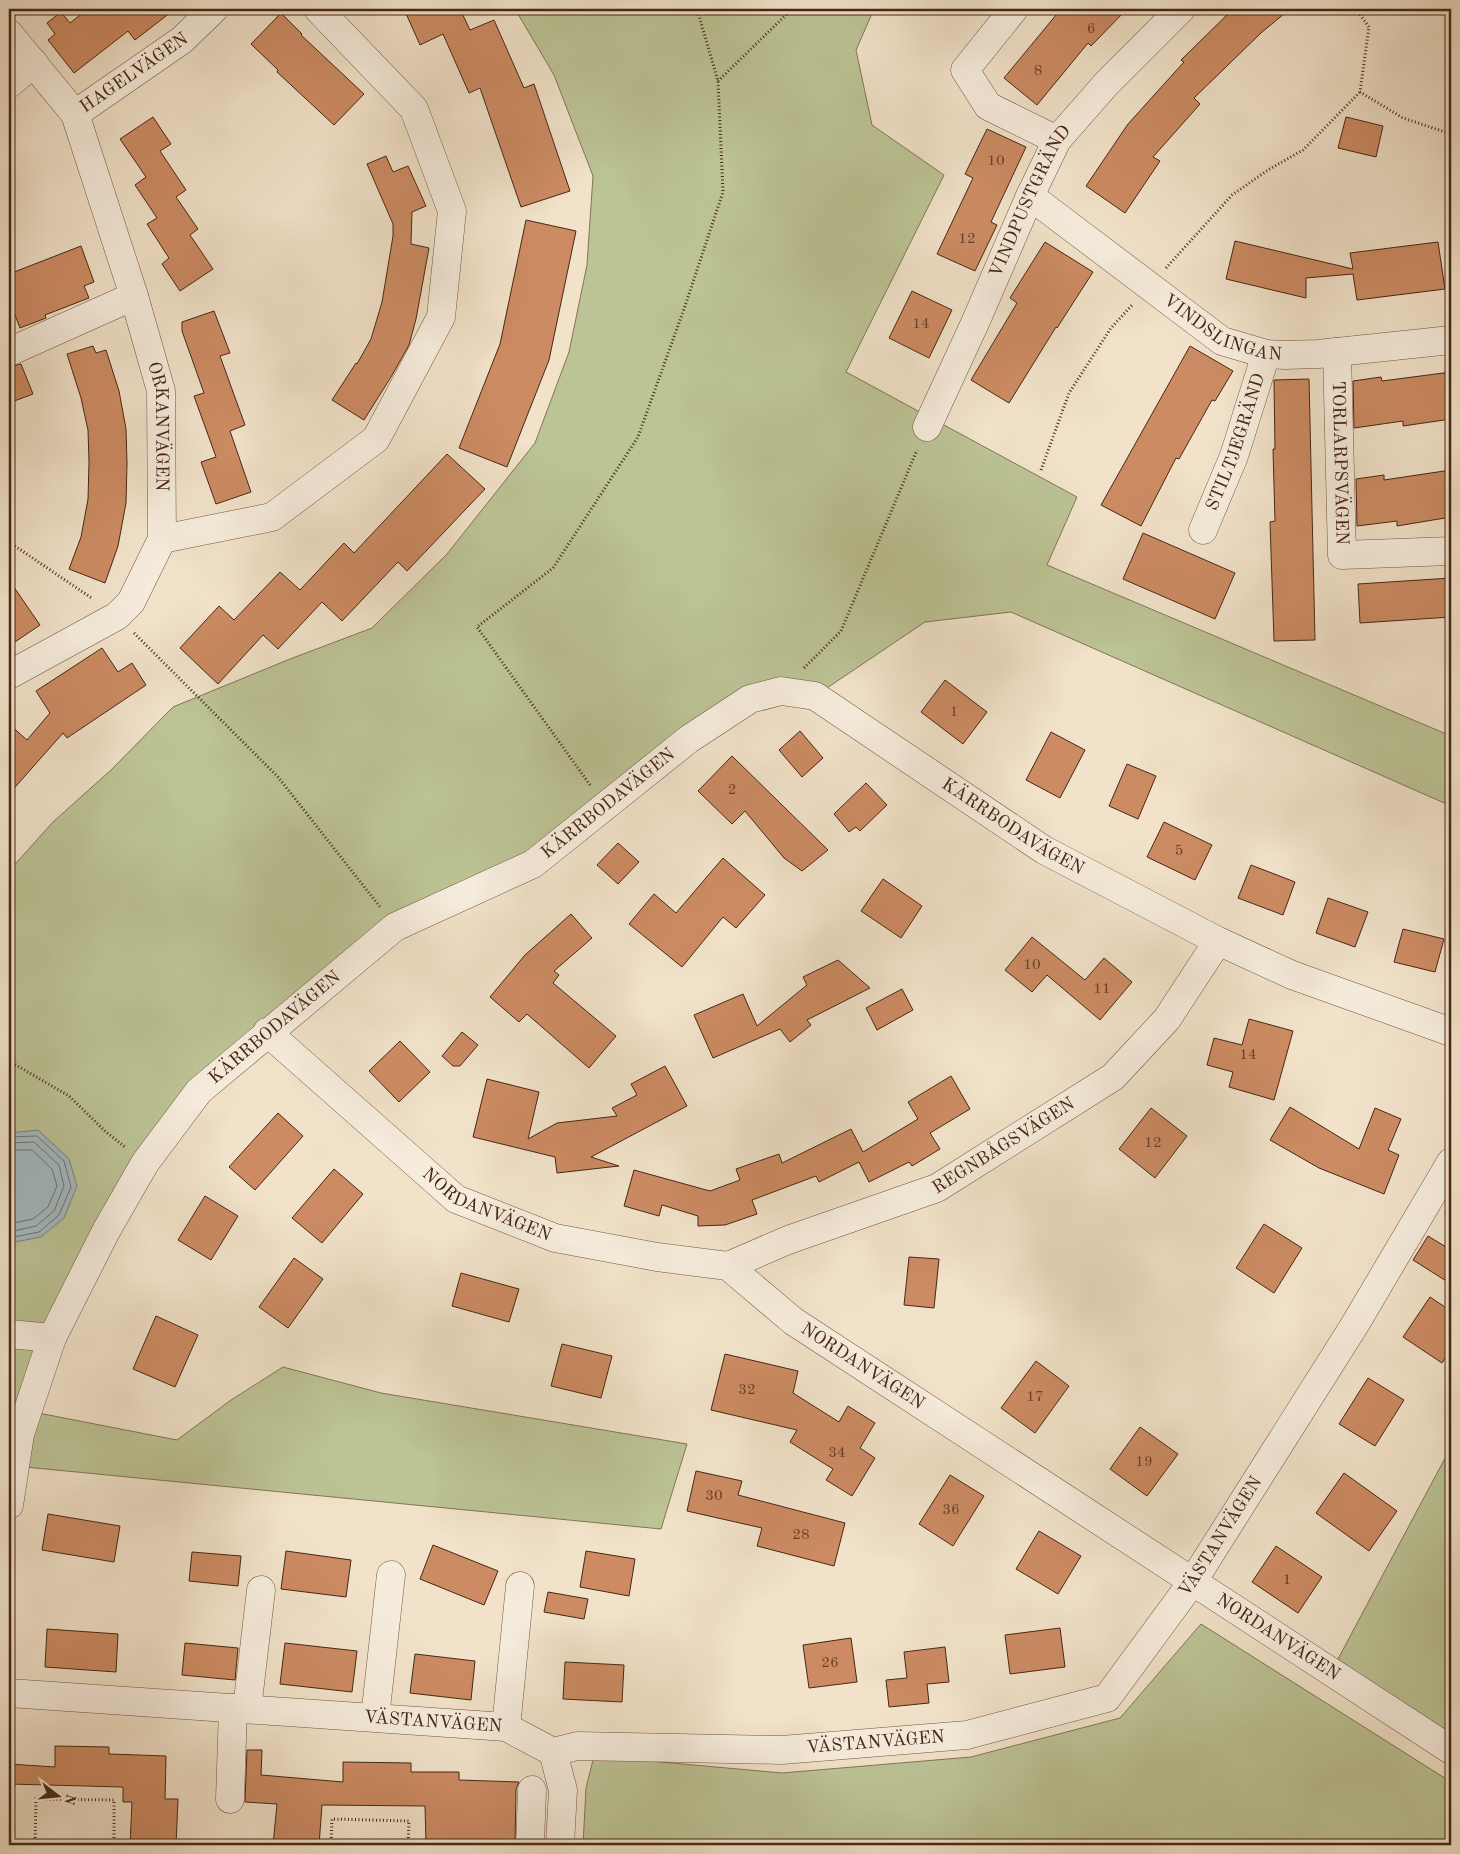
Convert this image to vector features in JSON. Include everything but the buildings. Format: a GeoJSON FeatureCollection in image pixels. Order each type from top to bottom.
{"type":"FeatureCollection","features":[{"type":"Feature","properties":{"kind":"street","name":"HAGELVÄGEN"},"geometry":{"type":"LineString","coordinates":[[75,114],[182,40],[214,9]]}},
{"type":"Feature","properties":{"kind":"street"},"geometry":{"type":"LineString","coordinates":[[162,539],[272,517],[376,439],[440,317],[452,211],[414,109],[318,9]]}},
{"type":"Feature","properties":{"kind":"street"},"geometry":{"type":"LineString","coordinates":[[1014,9],[965,70],[988,106],[1056,140]]}},
{"type":"Feature","properties":{"kind":"street","name":"VINDPUSTGRÄND"},"geometry":{"type":"LineString","coordinates":[[927,427],[1056,140],[1177,10]]}},
{"type":"Feature","properties":{"kind":"street"},"geometry":{"type":"LineString","coordinates":[[9,34],[75,114]]}},
{"type":"Feature","properties":{"kind":"street"},"geometry":{"type":"LineString","coordinates":[[9,84],[34,63]]}},
{"type":"Feature","properties":{"kind":"street","name":"ORKANVÄGEN"},"geometry":{"type":"LineString","coordinates":[[9,674],[117,616],[131,602],[162,539],[161,392],[134,296],[75,114]]}},
{"type":"Feature","properties":{"kind":"street","name":"VINDSLINGAN"},"geometry":{"type":"LineString","coordinates":[[1030,196],[1222,341],[1266,354],[1285,354],[1337,352],[1451,340]]}},
{"type":"Feature","properties":{"kind":"street"},"geometry":{"type":"LineString","coordinates":[[9,352],[134,296]]}},
{"type":"Feature","properties":{"kind":"street","name":"TORLARPSVÄGEN"},"geometry":{"type":"LineString","coordinates":[[1337,352],[1342,555],[1451,551]]}},
{"type":"Feature","properties":{"kind":"street","name":"STILTJEGRÄND"},"geometry":{"type":"LineString","coordinates":[[1203,530],[1234,456],[1266,354]]}},
{"type":"Feature","properties":{"kind":"street","name":"KÄRRBODAVÄGEN"},"geometry":{"type":"LineString","coordinates":[[9,1505],[20,1434],[52,1338],[106,1232],[145,1163],[199,1091],[267,1032],[395,927],[533,864],[689,739],[750,699],[781,691],[815,696],[1044,850],[1218,941],[1292,975],[1451,1032]]}},
{"type":"Feature","properties":{"kind":"street","name":"REGNBÅGSVÄGEN"},"geometry":{"type":"LineString","coordinates":[[728,1266],[788,1240],[937,1188],[1112,1078],[1168,1018],[1218,941]]}},
{"type":"Feature","properties":{"kind":"street","name":"NORDANVÄGEN"},"geometry":{"type":"LineString","coordinates":[[267,1032],[456,1199],[555,1238],[657,1257],[728,1266],[793,1321],[1451,1750]]}},
{"type":"Feature","properties":{"kind":"street","name":"VÄSTANVÄGEN"},"geometry":{"type":"LineString","coordinates":[[9,1693],[506,1727],[553,1752],[577,1746],[782,1750],[967,1735],[1107,1698],[1193,1581],[1354,1326],[1451,1162]]}},
{"type":"Feature","properties":{"kind":"street"},"geometry":{"type":"LineString","coordinates":[[9,1334],[52,1338]]}},
{"type":"Feature","properties":{"kind":"street"},"geometry":{"type":"LineString","coordinates":[[376,1717],[391,1575]]}},
{"type":"Feature","properties":{"kind":"street"},"geometry":{"type":"LineString","coordinates":[[506,1727],[520,1586]]}},
{"type":"Feature","properties":{"kind":"street"},"geometry":{"type":"LineString","coordinates":[[230,1799],[240,1708],[261,1590]]}},
{"type":"Feature","properties":{"kind":"street"},"geometry":{"type":"LineString","coordinates":[[553,1752],[564,1790],[560,1845]]}},
{"type":"Feature","properties":{"kind":"street"},"geometry":{"type":"LineString","coordinates":[[530,1845],[532,1790]]}},
{"type":"Feature","properties":{"kind":"path"},"geometry":{"type":"LineString","coordinates":[[606,806],[477,627],[553,568],[638,437],[684,309],[723,192],[718,81],[697,9]]}},
{"type":"Feature","properties":{"kind":"path"},"geometry":{"type":"LineString","coordinates":[[718,81],[792,9]]}},
{"type":"Feature","properties":{"kind":"path"},"geometry":{"type":"LineString","coordinates":[[1041,470],[1069,393],[1111,328],[1232,195],[1268,170],[1303,150],[1360,92],[1369,27],[1356,9]]}},
{"type":"Feature","properties":{"kind":"path"},"geometry":{"type":"LineString","coordinates":[[1360,92],[1403,118],[1451,134]]}},
{"type":"Feature","properties":{"kind":"path"},"geometry":{"type":"LineString","coordinates":[[781,691],[841,631],[927,427]]}},
{"type":"Feature","properties":{"kind":"path"},"geometry":{"type":"LineString","coordinates":[[9,542],[117,616],[278,777],[395,927]]}},
{"type":"Feature","properties":{"kind":"path"},"geometry":{"type":"LineString","coordinates":[[9,1061],[69,1096],[106,1132],[145,1163]]}},
{"type":"Feature","properties":{"kind":"path"},"geometry":{"type":"LineString","coordinates":[[35,1845],[36,1799],[114,1800],[114,1845]]}},
{"type":"Feature","properties":{"kind":"path"},"geometry":{"type":"LineString","coordinates":[[331,1845],[332,1819],[409,1821],[408,1845]]}},
{"type":"Feature","properties":{"kind":"green space"},"geometry":{"type":"Polygon","coordinates":[[[515,9],[874,9],[856,50],[872,125],[944,175],[846,372],[1077,497],[1047,565],[1451,736],[1451,806],[1011,612],[925,622],[815,696],[781,691],[533,864],[395,927],[267,1032],[145,1163],[28,1411],[177,1440],[231,1400],[283,1367],[381,1393],[687,1444],[661,1529],[15,1466],[9,1505],[9,871],[53,822],[111,770],[173,707],[372,628],[447,554],[535,443],[569,352],[587,265],[593,176],[554,75],[515,9]]]}},
{"type":"Feature","properties":{"kind":"green space"},"geometry":{"type":"Polygon","coordinates":[[[1451,1447],[1451,1744],[1338,1659],[1451,1447]]]}},
{"type":"Feature","properties":{"kind":"green space"},"geometry":{"type":"Polygon","coordinates":[[[1201,1624],[1451,1782],[1451,1845],[583,1845],[586,1788],[594,1756],[782,1773],[971,1757],[1120,1718],[1201,1624]]]}},
{"type":"Feature","properties":{"kind":"water"},"geometry":{"type":"Polygon","coordinates":[[[38,1130],[69,1159],[77,1186],[64,1218],[41,1237],[9,1243],[9,1133],[38,1130]]]}}]}
